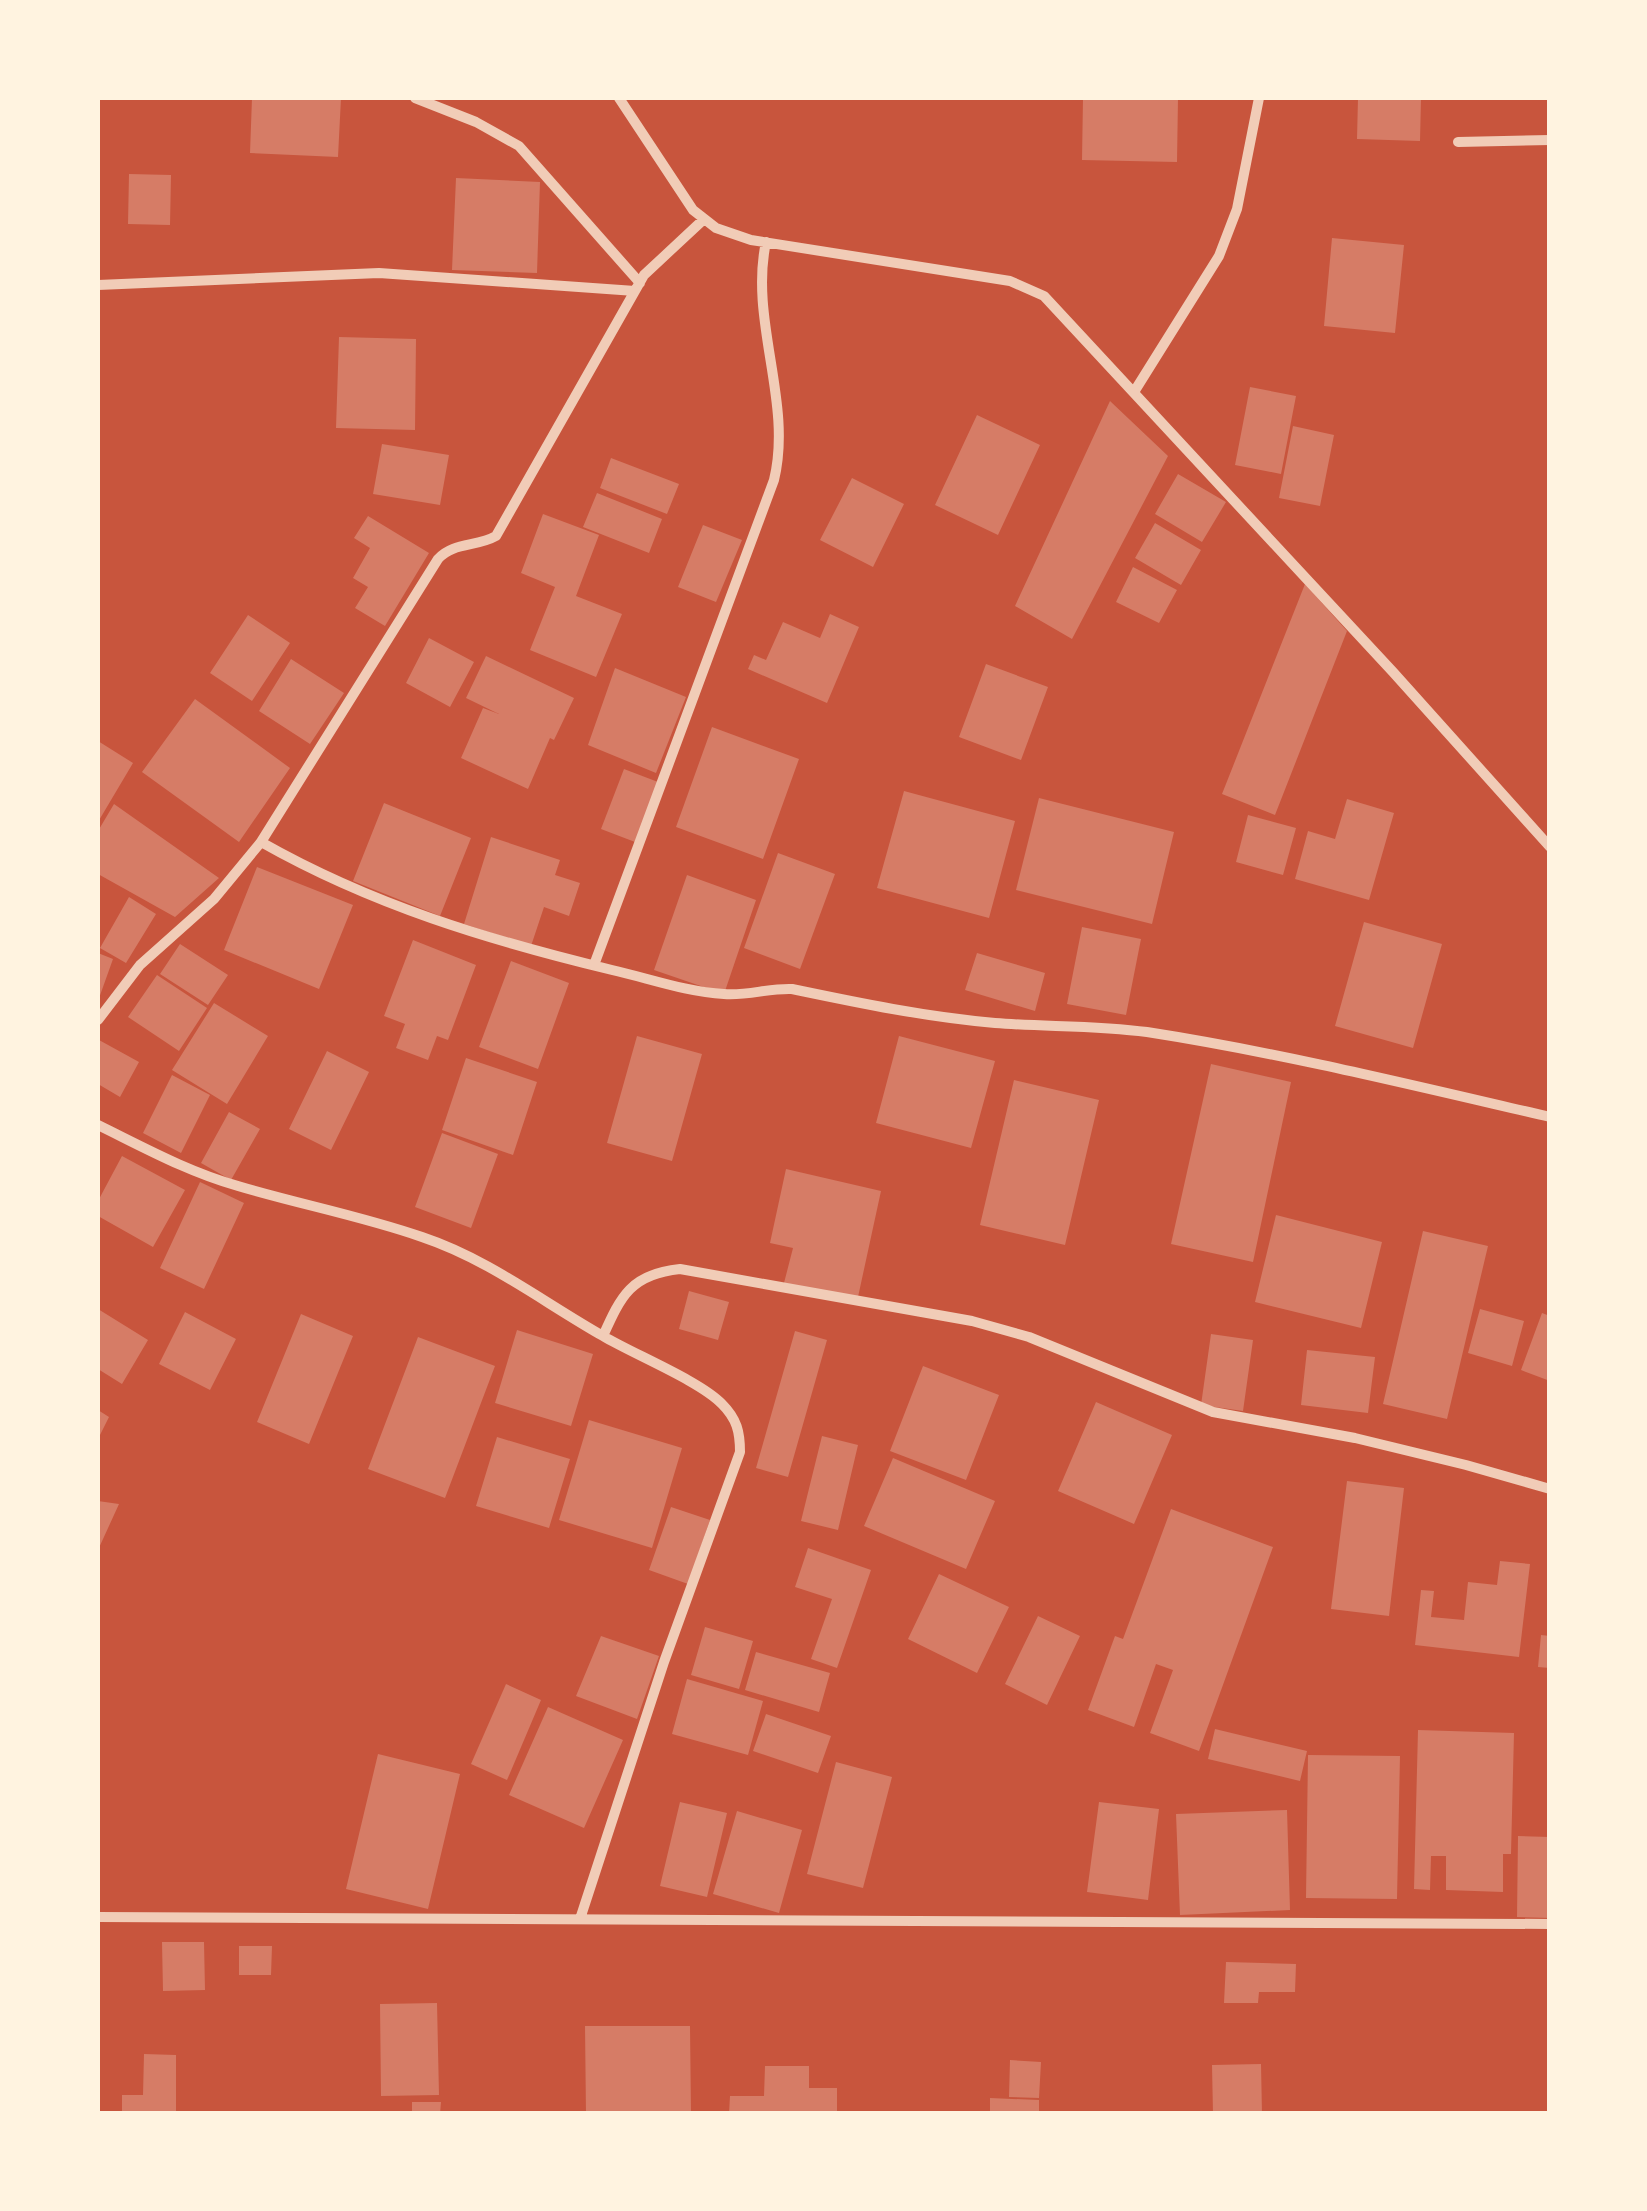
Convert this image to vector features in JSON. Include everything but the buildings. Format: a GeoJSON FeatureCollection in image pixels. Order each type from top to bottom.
{"type":"FeatureCollection","features":[{"type":"Feature","properties":{"kind":"street"},"geometry":{"type":"LineString","coordinates":[[415,98],[488,127],[519,146],[637,287]]}},
{"type":"Feature","properties":{"kind":"street"},"geometry":{"type":"LineString","coordinates":[[619,98],[681,194],[716,228],[766,242],[1029,287],[1055,307],[1550,847]]}},
{"type":"Feature","properties":{"kind":"street"},"geometry":{"type":"LineString","coordinates":[[1134,392],[1219,256],[1237,209],[1258,98]]}},
{"type":"Feature","properties":{"kind":"street"},"geometry":{"type":"LineString","coordinates":[[1458,142],[1550,140]]}},
{"type":"Feature","properties":{"kind":"street"},"geometry":{"type":"LineString","coordinates":[[98,1020],[140,965],[214,899],[261,842],[438,559],[452,548],[496,536],[637,287],[672,246],[704,220]]}},
{"type":"Feature","properties":{"kind":"street"},"geometry":{"type":"LineString","coordinates":[[594,965],[774,480],[779,446],[761,278],[766,242]]}},
{"type":"Feature","properties":{"kind":"street"},"geometry":{"type":"LineString","coordinates":[[98,285],[379,273],[637,287]]}},
{"type":"Feature","properties":{"kind":"street"},"geometry":{"type":"LineString","coordinates":[[261,842],[315,873],[411,913],[594,965],[712,993],[792,989],[998,1024],[1109,1028],[1184,1038],[1550,1117]]}},
{"type":"Feature","properties":{"kind":"street"},"geometry":{"type":"LineString","coordinates":[[98,1125],[156,1155],[236,1186],[422,1236],[469,1256],[721,1402],[740,1431],[740,1452],[664,1662],[580,1918]]}},
{"type":"Feature","properties":{"kind":"street"},"geometry":{"type":"LineString","coordinates":[[603,1336],[620,1298],[631,1286],[649,1276],[680,1269],[972,1321],[1029,1337],[1212,1412],[1354,1438],[1550,1490]]}},
{"type":"Feature","properties":{"kind":"street"},"geometry":{"type":"LineString","coordinates":[[98,1917],[1550,1924]]}}]}
